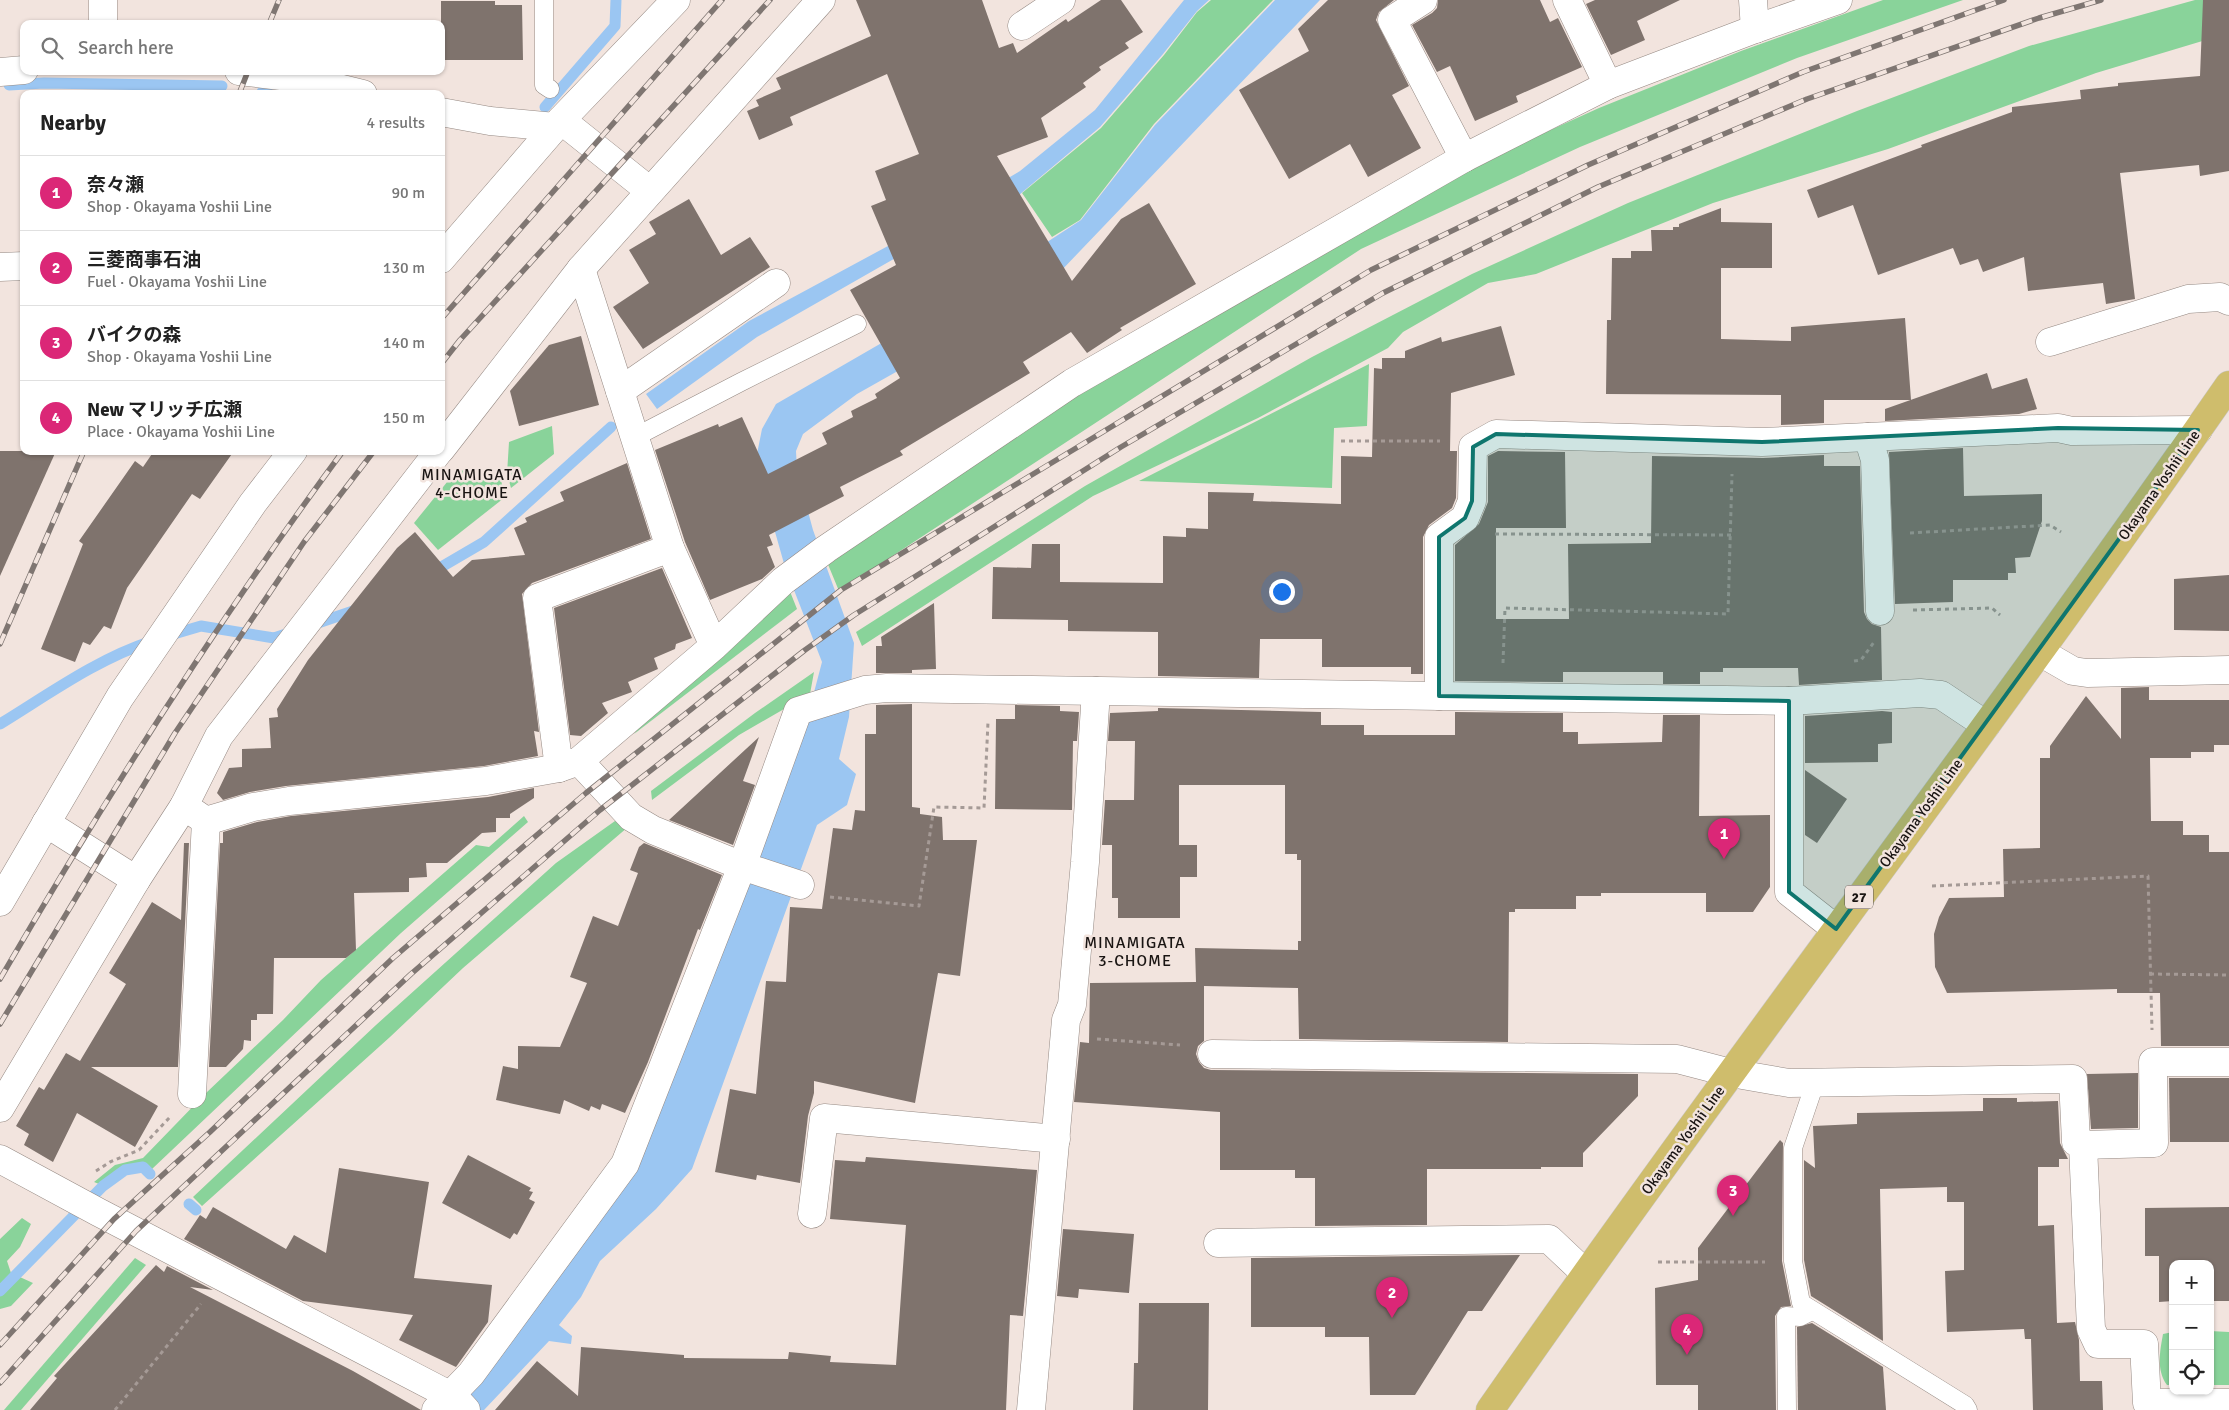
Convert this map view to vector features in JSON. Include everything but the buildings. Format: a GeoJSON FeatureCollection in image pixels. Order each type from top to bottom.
{"type":"FeatureCollection","features":[{"type":"Feature","properties":{"kind":"main road","name":"Okayama Yoshii Line"},"geometry":{"type":"LineString","coordinates":[[1490,1410],[1585,1273],[2040,652],[2229,385]]}},
{"type":"Feature","properties":{"kind":"street"},"geometry":{"type":"LineString","coordinates":[[103,0],[103,20]]}},
{"type":"Feature","properties":{"kind":"street"},"geometry":{"type":"LineString","coordinates":[[445,254],[558,124],[676,0]]}},
{"type":"Feature","properties":{"kind":"street"},"geometry":{"type":"LineString","coordinates":[[445,442],[581,269],[821,0]]}},
{"type":"Feature","properties":{"kind":"street"},"geometry":{"type":"LineString","coordinates":[[1022,26],[1061,0]]}},
{"type":"Feature","properties":{"kind":"street"},"geometry":{"type":"LineString","coordinates":[[1422,0],[1392,20],[1464,158]]}},
{"type":"Feature","properties":{"kind":"street"},"geometry":{"type":"LineString","coordinates":[[1567,0],[1608,85]]}},
{"type":"Feature","properties":{"kind":"street"},"geometry":{"type":"LineString","coordinates":[[1753,0],[1755,29]]}},
{"type":"Feature","properties":{"kind":"street"},"geometry":{"type":"LineString","coordinates":[[0,1108],[136,880],[195,813],[289,801],[486,781],[569,764],[714,646],[783,580],[826,548],[1072,383],[1464,158],[1608,85],[1755,29],[1838,0]]}},
{"type":"Feature","properties":{"kind":"street"},"geometry":{"type":"LineString","coordinates":[[0,72],[20,70]]}},
{"type":"Feature","properties":{"kind":"street"},"geometry":{"type":"LineString","coordinates":[[273,75],[298,78],[347,90]]}},
{"type":"Feature","properties":{"kind":"street"},"geometry":{"type":"LineString","coordinates":[[445,113],[490,120],[558,124],[650,191]]}},
{"type":"Feature","properties":{"kind":"street"},"geometry":{"type":"LineString","coordinates":[[0,267],[20,266]]}},
{"type":"Feature","properties":{"kind":"street"},"geometry":{"type":"LineString","coordinates":[[581,269],[670,548],[714,646]]}},
{"type":"Feature","properties":{"kind":"street"},"geometry":{"type":"LineString","coordinates":[[620,391],[776,283]]}},
{"type":"Feature","properties":{"kind":"street"},"geometry":{"type":"LineString","coordinates":[[2050,342],[2188,299],[2220,298],[2229,301]]}},
{"type":"Feature","properties":{"kind":"street"},"geometry":{"type":"LineString","coordinates":[[1439,696],[1439,537],[1465,518],[1472,501],[1473,448],[1496,434],[1733,441],[2058,428],[2072,431],[2198,430]]}},
{"type":"Feature","properties":{"kind":"street"},"geometry":{"type":"LineString","coordinates":[[1868,437],[1875,460],[1880,611]]}},
{"type":"Feature","properties":{"kind":"street"},"geometry":{"type":"LineString","coordinates":[[0,902],[120,697],[290,455]]}},
{"type":"Feature","properties":{"kind":"street"},"geometry":{"type":"LineString","coordinates":[[192,1094],[195,813],[219,736],[435,455]]}},
{"type":"Feature","properties":{"kind":"street"},"geometry":{"type":"LineString","coordinates":[[670,548],[537,598],[569,764],[632,817],[653,830],[745,867],[798,884]]}},
{"type":"Feature","properties":{"kind":"street"},"geometry":{"type":"LineString","coordinates":[[2040,652],[2073,671],[2087,673],[2229,670]]}},
{"type":"Feature","properties":{"kind":"street"},"geometry":{"type":"LineString","coordinates":[[0,1159],[223,1276],[452,1404],[471,1374],[625,1164],[745,867],[798,711],[853,693],[887,688],[1789,701],[1920,693],[1934,694],[1949,700],[1986,726]]}},
{"type":"Feature","properties":{"kind":"street"},"geometry":{"type":"LineString","coordinates":[[1032,1410],[1066,1020],[1072,1005],[1085,862],[1096,691]]}},
{"type":"Feature","properties":{"kind":"street"},"geometry":{"type":"LineString","coordinates":[[1789,701],[1789,892],[1836,929]]}},
{"type":"Feature","properties":{"kind":"street"},"geometry":{"type":"LineString","coordinates":[[46,823],[136,880]]}},
{"type":"Feature","properties":{"kind":"street"},"geometry":{"type":"LineString","coordinates":[[1212,1054],[1677,1059],[1731,1073],[1789,1083],[2073,1079],[2076,1142],[2083,1145],[2154,1144],[2152,1062],[2229,1062]]}},
{"type":"Feature","properties":{"kind":"street"},"geometry":{"type":"LineString","coordinates":[[812,1214],[824,1118],[1056,1139]]}},
{"type":"Feature","properties":{"kind":"street"},"geometry":{"type":"LineString","coordinates":[[2083,1145],[2091,1329],[2098,1344],[2144,1344],[2147,1403],[2229,1403]]}},
{"type":"Feature","properties":{"kind":"street"},"geometry":{"type":"LineString","coordinates":[[1218,1243],[1549,1240],[1585,1273]]}},
{"type":"Feature","properties":{"kind":"lane"},"geometry":{"type":"LineString","coordinates":[[544,0],[544,85],[550,89]]}},
{"type":"Feature","properties":{"kind":"lane"},"geometry":{"type":"LineString","coordinates":[[635,437],[857,324]]}},
{"type":"Feature","properties":{"kind":"lane"},"geometry":{"type":"LineString","coordinates":[[1815,1083],[1793,1148],[1793,1261],[1801,1304],[1965,1404],[1968,1410]]}},
{"type":"Feature","properties":{"kind":"lane"},"geometry":{"type":"LineString","coordinates":[[1787,1410],[1786,1316],[1800,1317],[1812,1311]]}},
{"type":"Feature","properties":{"kind":"path"},"geometry":{"type":"LineString","coordinates":[[1341,441],[1481,443]]}},
{"type":"Feature","properties":{"kind":"path"},"geometry":{"type":"LineString","coordinates":[[1502,697],[1504,608],[1728,614],[1732,535],[1733,441]]}},
{"type":"Feature","properties":{"kind":"path"},"geometry":{"type":"LineString","coordinates":[[1877,535],[2050,525],[2061,532]]}},
{"type":"Feature","properties":{"kind":"path"},"geometry":{"type":"LineString","coordinates":[[1451,528],[1465,534],[1732,535]]}},
{"type":"Feature","properties":{"kind":"path"},"geometry":{"type":"LineString","coordinates":[[1850,662],[1861,660],[1876,639],[1877,617],[1880,611],[1992,608],[2000,615]]}},
{"type":"Feature","properties":{"kind":"path"},"geometry":{"type":"LineString","coordinates":[[798,884],[806,894],[919,906],[934,807],[984,808],[990,690]]}},
{"type":"Feature","properties":{"kind":"path"},"geometry":{"type":"LineString","coordinates":[[1932,886],[2148,876],[2152,1062]]}},
{"type":"Feature","properties":{"kind":"path"},"geometry":{"type":"LineString","coordinates":[[2150,974],[2229,975]]}},
{"type":"Feature","properties":{"kind":"path"},"geometry":{"type":"LineString","coordinates":[[1065,1036],[1207,1047],[1212,1054]]}},
{"type":"Feature","properties":{"kind":"path"},"geometry":{"type":"LineString","coordinates":[[83,1203],[81,1181],[110,1162],[139,1150],[192,1094]]}},
{"type":"Feature","properties":{"kind":"path"},"geometry":{"type":"LineString","coordinates":[[1658,1262],[1793,1261]]}},
{"type":"Feature","properties":{"kind":"path"},"geometry":{"type":"LineString","coordinates":[[115,1410],[223,1276]]}},
{"type":"Feature","properties":{"kind":"highlighted area"},"geometry":{"type":"Polygon","coordinates":[[[2058,428],[2198,430],[1836,929],[1789,892],[1789,701],[1439,696],[1439,537],[1465,518],[1472,501],[1473,447],[1496,434],[1762,442],[2058,428]]]}},
{"type":"Feature","properties":{"kind":"green space"},"geometry":{"type":"Polygon","coordinates":[[[1211,0],[1273,0],[1154,124],[1080,220],[1052,237],[1022,193],[1101,128],[1164,55],[1197,12],[1211,0]]]}},
{"type":"Feature","properties":{"kind":"green space"},"geometry":{"type":"Polygon","coordinates":[[[1883,0],[1963,0],[1797,58],[1580,147],[1361,249],[839,591],[827,562],[1078,392],[1456,173],[1599,108],[1741,51],[1883,0]]]}},
{"type":"Feature","properties":{"kind":"green space"},"geometry":{"type":"Polygon","coordinates":[[[2195,0],[2229,0],[2229,33],[2096,73],[1888,149],[1713,203],[1536,274],[1488,283],[1403,332],[1388,348],[1258,418],[1093,496],[862,646],[856,632],[1085,486],[1312,357],[1472,274],[1628,203],[1857,111],[2029,46],[2195,0]]]}},
{"type":"Feature","properties":{"kind":"green space"},"geometry":{"type":"Polygon","coordinates":[[[1369,364],[1367,426],[1334,428],[1332,488],[1139,481],[1369,364]]]}},
{"type":"Feature","properties":{"kind":"green space"},"geometry":{"type":"Polygon","coordinates":[[[552,426],[554,454],[511,488],[507,474],[509,442],[552,426]]]}},
{"type":"Feature","properties":{"kind":"green space"},"geometry":{"type":"Polygon","coordinates":[[[488,469],[501,478],[504,498],[438,550],[414,523],[456,471],[488,469]]]}},
{"type":"Feature","properties":{"kind":"green space"},"geometry":{"type":"Polygon","coordinates":[[[789,589],[797,609],[634,734],[650,714],[789,589]]]}},
{"type":"Feature","properties":{"kind":"green space"},"geometry":{"type":"Polygon","coordinates":[[[814,672],[810,694],[739,735],[652,800],[651,791],[755,713],[814,672]]]}},
{"type":"Feature","properties":{"kind":"green space"},"geometry":{"type":"Polygon","coordinates":[[[524,816],[528,822],[401,933],[152,1169],[144,1164],[126,1167],[99,1184],[94,1182],[115,1165],[143,1158],[321,980],[476,845],[489,847],[524,816]]]}},
{"type":"Feature","properties":{"kind":"green space"},"geometry":{"type":"Polygon","coordinates":[[[615,821],[628,827],[463,968],[390,1037],[202,1206],[193,1197],[376,1025],[556,863],[615,821]]]}},
{"type":"Feature","properties":{"kind":"green space"},"geometry":{"type":"Polygon","coordinates":[[[22,1218],[31,1224],[20,1247],[7,1261],[11,1273],[33,1283],[11,1306],[0,1309],[0,1239],[22,1218]]]}},
{"type":"Feature","properties":{"kind":"green space"},"geometry":{"type":"Polygon","coordinates":[[[135,1258],[146,1265],[21,1410],[4,1410],[135,1258]]]}},
{"type":"Feature","properties":{"kind":"green space"},"geometry":{"type":"Polygon","coordinates":[[[2214,1331],[2229,1332],[2229,1385],[2214,1385],[2214,1331]]]}},
{"type":"Feature","properties":{"kind":"green space"},"geometry":{"type":"Polygon","coordinates":[[[2169,1333],[2169,1385],[2167,1385],[2161,1373],[2160,1367],[2163,1334],[2169,1333]]]}},
{"type":"Feature","properties":{"kind":"water"},"geometry":{"type":"Polygon","coordinates":[[[1184,0],[1209,0],[1197,11],[1163,54],[1100,127],[1019,195],[892,260],[757,337],[657,409],[646,394],[749,321],[951,212],[1020,171],[1095,110],[1184,0]]]}},
{"type":"Feature","properties":{"kind":"water"},"geometry":{"type":"Polygon","coordinates":[[[1275,0],[1320,0],[1059,273],[974,328],[857,394],[803,434],[796,451],[797,471],[813,530],[854,643],[849,717],[839,759],[856,774],[847,805],[817,825],[692,1169],[656,1209],[600,1261],[581,1297],[559,1325],[572,1336],[571,1344],[549,1341],[484,1410],[447,1410],[635,1171],[807,719],[822,662],[785,567],[760,479],[757,454],[762,429],[776,404],[975,289],[1081,220],[1155,125],[1275,0]]]}},
{"type":"Feature","properties":{"kind":"waterway"},"geometry":{"type":"LineString","coordinates":[[545,107],[615,26],[616,0]]}},
{"type":"Feature","properties":{"kind":"waterway"},"geometry":{"type":"LineString","coordinates":[[9,85],[44,83],[222,86]]}},
{"type":"Feature","properties":{"kind":"waterway"},"geometry":{"type":"LineString","coordinates":[[431,573],[484,542],[611,427]]}},
{"type":"Feature","properties":{"kind":"waterway"},"geometry":{"type":"LineString","coordinates":[[312,625],[359,609]]}},
{"type":"Feature","properties":{"kind":"waterway"},"geometry":{"type":"LineString","coordinates":[[167,636],[201,626],[274,638],[292,632]]}},
{"type":"Feature","properties":{"kind":"waterway"},"geometry":{"type":"LineString","coordinates":[[0,724],[93,667],[152,641]]}},
{"type":"Feature","properties":{"kind":"waterway"},"geometry":{"type":"LineString","coordinates":[[0,1291],[103,1186],[125,1170],[143,1167],[150,1174]]}},
{"type":"Feature","properties":{"kind":"waterway"},"geometry":{"type":"LineString","coordinates":[[189,1204],[196,1210]]}},
{"type":"Feature","properties":{"kind":"railway"},"geometry":{"type":"LineString","coordinates":[[271,20],[279,0]]}},
{"type":"Feature","properties":{"kind":"railway"},"geometry":{"type":"LineString","coordinates":[[445,314],[722,0]]}},
{"type":"Feature","properties":{"kind":"railway"},"geometry":{"type":"LineString","coordinates":[[445,359],[460,340],[770,0]]}},
{"type":"Feature","properties":{"kind":"railway"},"geometry":{"type":"LineString","coordinates":[[0,1345],[114,1219],[210,1132],[393,958],[586,793],[841,590],[1371,270],[1588,165],[1803,72],[2004,0]]}},
{"type":"Feature","properties":{"kind":"railway"},"geometry":{"type":"LineString","coordinates":[[0,1383],[136,1231],[411,974],[600,810],[805,650],[854,615],[1121,447],[1383,293],[1598,187],[1807,99],[2039,18],[2101,0]]}},
{"type":"Feature","properties":{"kind":"railway"},"geometry":{"type":"LineString","coordinates":[[241,90],[246,75]]}},
{"type":"Feature","properties":{"kind":"railway"},"geometry":{"type":"LineString","coordinates":[[0,644],[82,455]]}},
{"type":"Feature","properties":{"kind":"railway"},"geometry":{"type":"LineString","coordinates":[[0,979],[81,843],[164,710],[207,644],[340,455]]}},
{"type":"Feature","properties":{"kind":"railway"},"geometry":{"type":"LineString","coordinates":[[0,1024],[175,733],[304,542],[371,455]]}},
{"type":"Feature","properties":{"kind":"place","name":"奈々瀬"},"geometry":{"type":"Point","coordinates":[1724,859]}},
{"type":"Feature","properties":{"kind":"place","name":"バイクの森"},"geometry":{"type":"Point","coordinates":[1733,1216]}},
{"type":"Feature","properties":{"kind":"place","name":"三菱商事石油"},"geometry":{"type":"Point","coordinates":[1392,1318]}},
{"type":"Feature","properties":{"kind":"place","name":"New マリッチ広瀬"},"geometry":{"type":"Point","coordinates":[1687,1355]}},
{"type":"Feature","properties":{"kind":"district","name":"MINAMIGATA 4-CHOME"},"geometry":{"type":"Point","coordinates":[472,484]}},
{"type":"Feature","properties":{"kind":"district","name":"MINAMIGATA 3-CHOME"},"geometry":{"type":"Point","coordinates":[1135,952]}}]}
